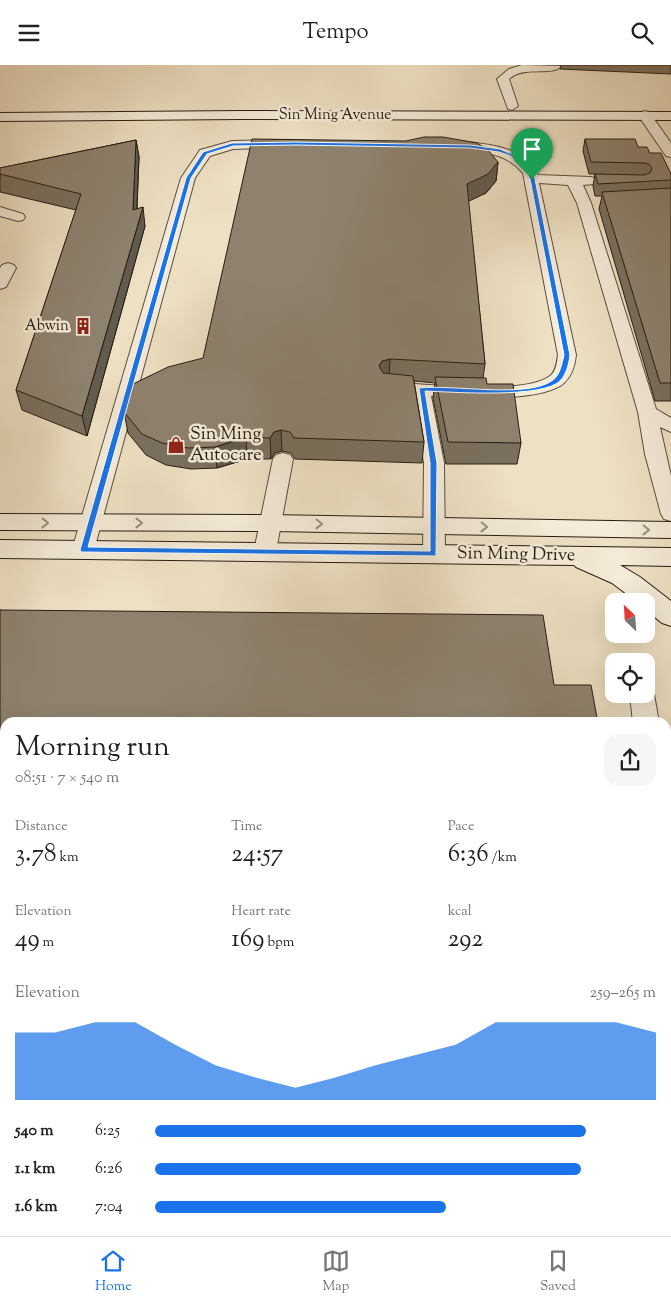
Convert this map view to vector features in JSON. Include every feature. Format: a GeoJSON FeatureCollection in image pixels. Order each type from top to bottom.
{"type":"FeatureCollection","features":[{"type":"Feature","properties":{"kind":"main road","name":"Sin Ming Avenue"},"geometry":{"type":"LineString","coordinates":[[0,108],[671,105]]}},
{"type":"Feature","properties":{"kind":"main road"},"geometry":{"type":"LineString","coordinates":[[9,131],[81,116]]}},
{"type":"Feature","properties":{"kind":"main road","name":"Sin Ming Avenue"},"geometry":{"type":"LineString","coordinates":[[0,117],[671,116]]}},
{"type":"Feature","properties":{"kind":"main road","name":"Sin Ming Drive"},"geometry":{"type":"LineString","coordinates":[[0,522],[270,523],[671,530]]}},
{"type":"Feature","properties":{"kind":"main road","name":"Sin Ming Drive"},"geometry":{"type":"LineString","coordinates":[[0,549],[265,551],[572,557],[633,555],[671,557]]}},
{"type":"Feature","properties":{"kind":"main road"},"geometry":{"type":"LineString","coordinates":[[572,557],[604,567],[631,582],[671,616]]}},
{"type":"Feature","properties":{"kind":"lane"},"geometry":{"type":"LineString","coordinates":[[512,106],[503,79],[506,74],[516,69],[556,67]]}},
{"type":"Feature","properties":{"kind":"lane"},"geometry":{"type":"LineString","coordinates":[[644,115],[671,153]]}},
{"type":"Feature","properties":{"kind":"lane"},"geometry":{"type":"LineString","coordinates":[[83,550],[188,178],[205,153],[232,145],[296,144]]}},
{"type":"Feature","properties":{"kind":"lane"},"geometry":{"type":"LineString","coordinates":[[389,388],[526,390],[548,385],[558,380],[567,355],[530,171],[520,160],[500,151],[470,146],[434,145]]}},
{"type":"Feature","properties":{"kind":"lane"},"geometry":{"type":"LineString","coordinates":[[532,179],[603,181]]}},
{"type":"Feature","properties":{"kind":"lane"},"geometry":{"type":"LineString","coordinates":[[574,181],[592,203],[647,412],[655,454],[671,514]]}},
{"type":"Feature","properties":{"kind":"lane"},"geometry":{"type":"LineString","coordinates":[[0,211],[18,217]]}},
{"type":"Feature","properties":{"kind":"lane"},"geometry":{"type":"LineString","coordinates":[[0,284],[8,268]]}},
{"type":"Feature","properties":{"kind":"lane"},"geometry":{"type":"LineString","coordinates":[[421,389],[434,463],[434,554]]}},
{"type":"Feature","properties":{"kind":"lane"},"geometry":{"type":"LineString","coordinates":[[647,412],[671,426]]}},
{"type":"Feature","properties":{"kind":"lane"},"geometry":{"type":"LineString","coordinates":[[265,551],[283,459]]}},
{"type":"Feature","properties":{"kind":"lane"},"geometry":{"type":"LineString","coordinates":[[643,703],[645,717]]}},
{"type":"Feature","properties":{"kind":"building"},"geometry":{"type":"Polygon","coordinates":[[[424,137],[443,137],[477,143],[488,150],[498,162],[488,174],[467,184],[485,364],[390,359],[382,361],[379,366],[383,373],[413,376],[424,442],[294,438],[290,432],[281,430],[274,432],[270,438],[246,437],[215,447],[188,448],[162,443],[142,434],[124,412],[131,385],[168,367],[203,358],[252,139],[406,141],[424,137]]]}},
{"type":"Feature","properties":{"kind":"building"},"geometry":{"type":"Polygon","coordinates":[[[585,139],[635,139],[638,147],[647,147],[650,153],[661,153],[671,174],[671,180],[598,184],[595,174],[644,175],[650,173],[652,168],[649,164],[644,163],[591,162],[585,139]]]}},
{"type":"Feature","properties":{"kind":"building"},"geometry":{"type":"Polygon","coordinates":[[[136,140],[133,210],[143,207],[82,416],[16,390],[81,194],[0,174],[0,168],[136,140]]]}},
{"type":"Feature","properties":{"kind":"building"},"geometry":{"type":"Polygon","coordinates":[[[671,188],[671,383],[660,383],[602,192],[671,188]]]}},
{"type":"Feature","properties":{"kind":"building"},"geometry":{"type":"Polygon","coordinates":[[[435,377],[486,378],[487,384],[513,384],[521,443],[448,442],[435,377]]]}},
{"type":"Feature","properties":{"kind":"building"},"geometry":{"type":"Polygon","coordinates":[[[0,610],[543,615],[554,685],[591,685],[597,717],[0,717],[0,610]]]}},
{"type":"Feature","properties":{"kind":"place","name":"Abwin"},"geometry":{"type":"Point","coordinates":[83,326]}},
{"type":"Feature","properties":{"kind":"place","name":"Sin Ming Autocare"},"geometry":{"type":"Point","coordinates":[176,445]}},
{"type":"Feature","properties":{"kind":"route"},"geometry":{"type":"LineString","coordinates":[[232,145],[470,146],[512,155],[520,160],[530,171],[532,179],[567,355],[565,365],[558,380],[548,385],[526,390],[421,389],[434,463],[434,554],[83,550],[188,178],[205,153],[232,145]]}}]}
